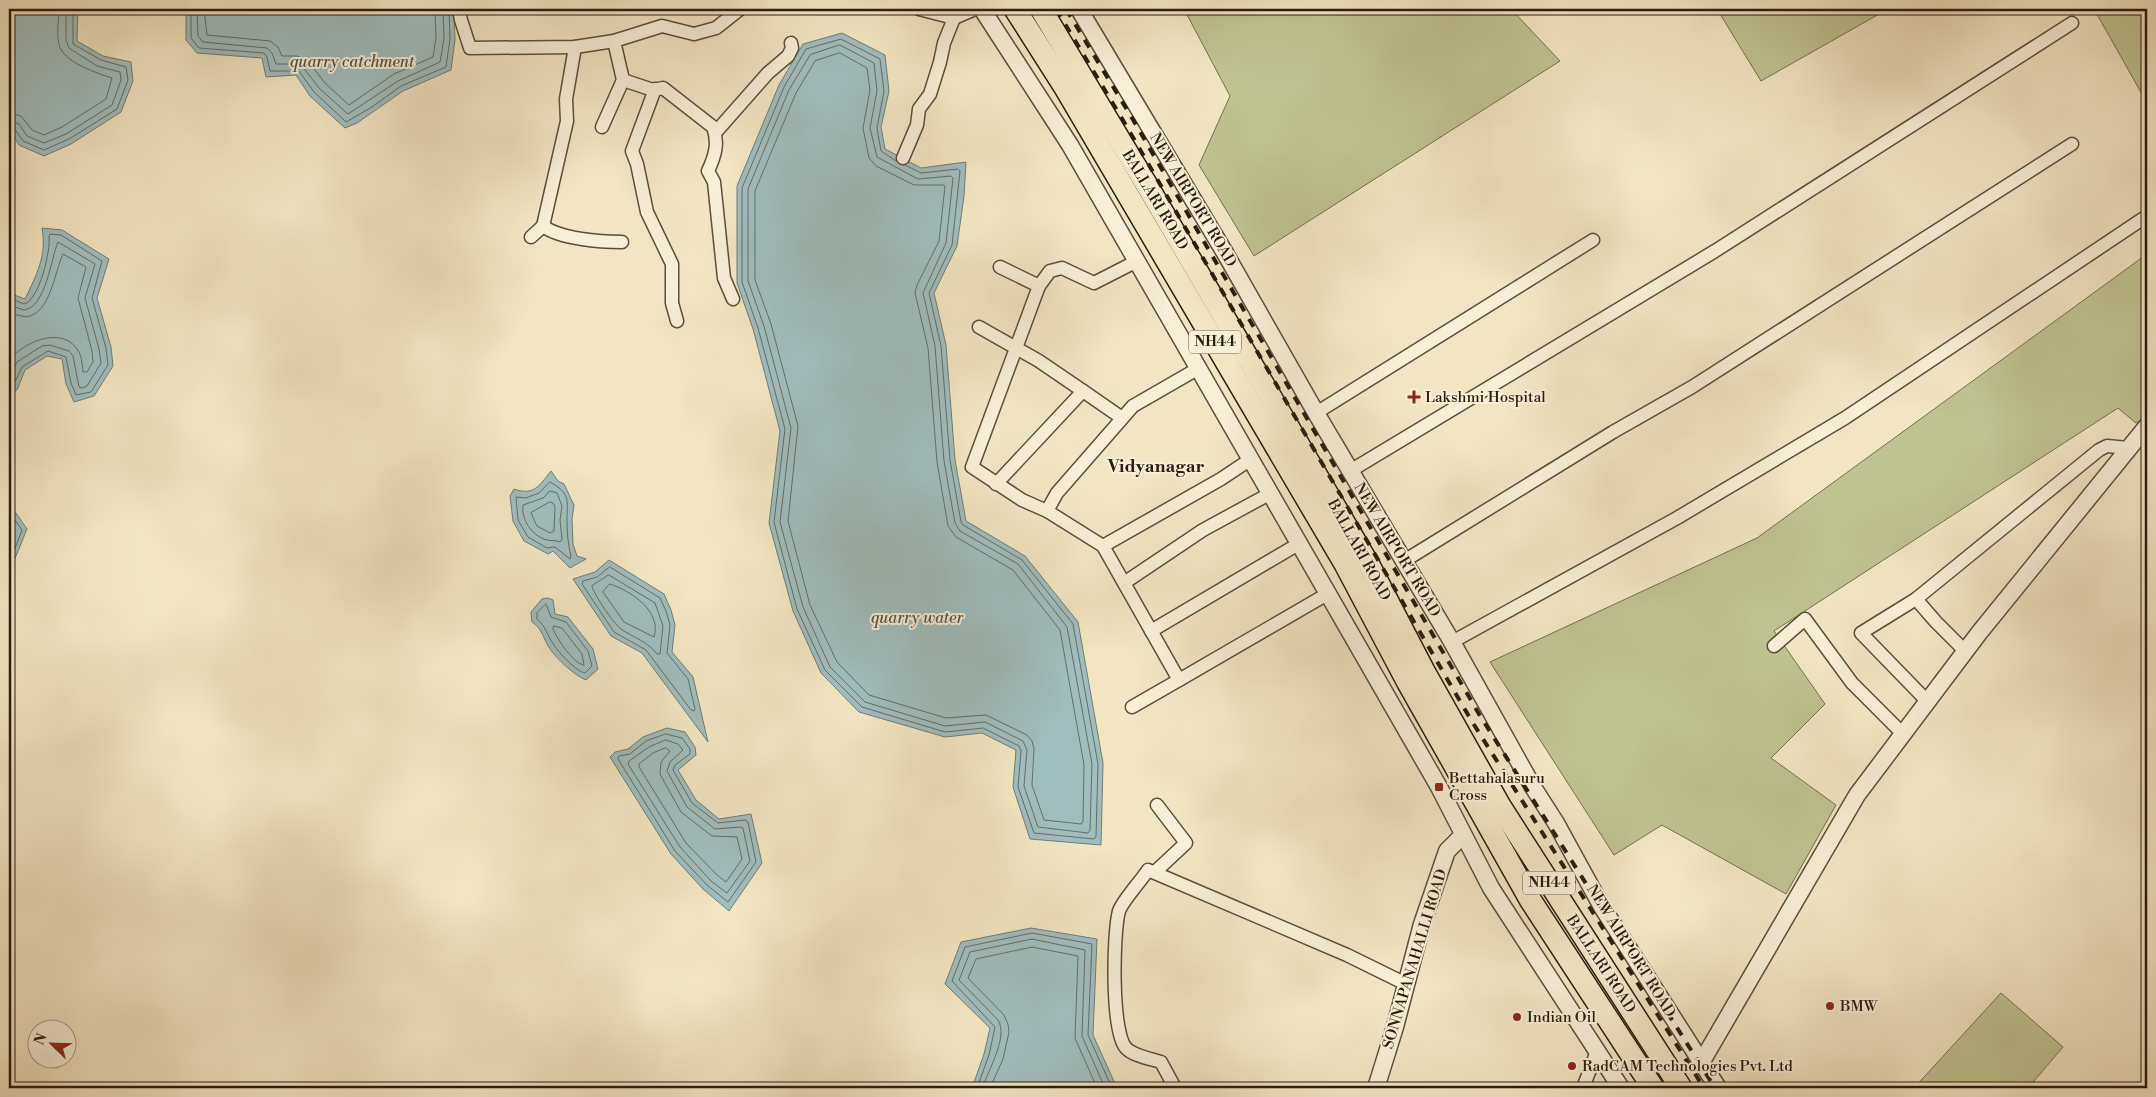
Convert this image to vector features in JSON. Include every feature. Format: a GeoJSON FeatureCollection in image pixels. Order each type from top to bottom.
{"type":"FeatureCollection","features":[{"type":"Feature","properties":{"kind":"highway","name":"BALLARI ROAD"},"geometry":{"type":"LineString","coordinates":[[1014,9],[1064,86],[1345,564],[1681,1088]]}},
{"type":"Feature","properties":{"kind":"highway","name":"BALLARI ROAD"},"geometry":{"type":"LineString","coordinates":[[1041,9],[1148,187],[1369,565],[1416,677],[1531,901],[1653,1088]]}},
{"type":"Feature","properties":{"kind":"street"},"geometry":{"type":"LineString","coordinates":[[460,9],[461,20],[470,48],[575,46],[614,41],[662,26],[694,34],[716,28],[740,9]]}},
{"type":"Feature","properties":{"kind":"street"},"geometry":{"type":"LineString","coordinates":[[919,9],[954,18],[975,9]]}},
{"type":"Feature","properties":{"kind":"street"},"geometry":{"type":"LineString","coordinates":[[982,9],[1070,145],[1439,787],[1491,888],[1621,1088]]}},
{"type":"Feature","properties":{"kind":"street","name":"NEW AIRPORT ROAD"},"geometry":{"type":"LineString","coordinates":[[1079,9],[1225,253],[1316,413],[1452,642],[1602,907],[1718,1088]]}},
{"type":"Feature","properties":{"kind":"street"},"geometry":{"type":"LineString","coordinates":[[903,158],[917,125],[919,109],[930,94],[944,43],[954,18]]}},
{"type":"Feature","properties":{"kind":"street"},"geometry":{"type":"LineString","coordinates":[[1350,471],[1715,251],[2072,23]]}},
{"type":"Feature","properties":{"kind":"street"},"geometry":{"type":"LineString","coordinates":[[602,127],[623,80],[614,41]]}},
{"type":"Feature","properties":{"kind":"street"},"geometry":{"type":"LineString","coordinates":[[715,133],[762,79],[788,56],[792,48],[791,43]]}},
{"type":"Feature","properties":{"kind":"street"},"geometry":{"type":"LineString","coordinates":[[531,237],[543,226],[567,121],[566,99],[575,46]]}},
{"type":"Feature","properties":{"kind":"street"},"geometry":{"type":"LineString","coordinates":[[623,80],[655,89],[663,88],[713,127],[716,154],[708,172],[714,182],[724,278],[733,298]]}},
{"type":"Feature","properties":{"kind":"street"},"geometry":{"type":"LineString","coordinates":[[655,89],[632,151],[637,164],[647,212],[672,264],[672,303],[677,321]]}},
{"type":"Feature","properties":{"kind":"street"},"geometry":{"type":"LineString","coordinates":[[1404,561],[1613,432],[1692,387],[2072,144]]}},
{"type":"Feature","properties":{"kind":"street"},"geometry":{"type":"LineString","coordinates":[[1452,642],[1677,518],[1845,418],[2147,216]]}},
{"type":"Feature","properties":{"kind":"street"},"geometry":{"type":"LineString","coordinates":[[543,226],[560,235],[603,242],[622,242]]}},
{"type":"Feature","properties":{"kind":"street"},"geometry":{"type":"LineString","coordinates":[[1316,413],[1592,240]]}},
{"type":"Feature","properties":{"kind":"street"},"geometry":{"type":"LineString","coordinates":[[1137,261],[1094,283],[1062,268],[1050,271],[1039,286],[972,467],[1022,500],[1047,511],[1103,546],[1179,680]]}},
{"type":"Feature","properties":{"kind":"street"},"geometry":{"type":"LineString","coordinates":[[1000,267],[1039,286]]}},
{"type":"Feature","properties":{"kind":"street"},"geometry":{"type":"LineString","coordinates":[[979,327],[1017,347],[1122,418]]}},
{"type":"Feature","properties":{"kind":"street"},"geometry":{"type":"LineString","coordinates":[[1047,511],[1056,493],[1133,406],[1199,368]]}},
{"type":"Feature","properties":{"kind":"street"},"geometry":{"type":"LineString","coordinates":[[996,484],[1083,392]]}},
{"type":"Feature","properties":{"kind":"street"},"geometry":{"type":"LineString","coordinates":[[1701,1063],[1856,795],[1966,651],[2147,426]]}},
{"type":"Feature","properties":{"kind":"street"},"geometry":{"type":"LineString","coordinates":[[1927,701],[1861,633],[1916,598],[2099,450],[2106,446],[2128,448]]}},
{"type":"Feature","properties":{"kind":"street"},"geometry":{"type":"LineString","coordinates":[[1103,546],[1221,479],[1251,459]]}},
{"type":"Feature","properties":{"kind":"street"},"geometry":{"type":"LineString","coordinates":[[1124,583],[1203,530],[1271,493]]}},
{"type":"Feature","properties":{"kind":"street"},"geometry":{"type":"LineString","coordinates":[[1151,632],[1300,543]]}},
{"type":"Feature","properties":{"kind":"street"},"geometry":{"type":"LineString","coordinates":[[1132,707],[1328,593]]}},
{"type":"Feature","properties":{"kind":"street"},"geometry":{"type":"LineString","coordinates":[[1916,598],[1936,622],[1966,651]]}},
{"type":"Feature","properties":{"kind":"street"},"geometry":{"type":"LineString","coordinates":[[1774,646],[1804,619],[1852,683],[1902,733]]}},
{"type":"Feature","properties":{"kind":"street"},"geometry":{"type":"LineString","coordinates":[[1155,872],[1186,844],[1158,805]]}},
{"type":"Feature","properties":{"kind":"street","name":"SONNAPANAHALLI ROAD"},"geometry":{"type":"LineString","coordinates":[[1376,1088],[1422,924],[1447,851],[1463,835]]}},
{"type":"Feature","properties":{"kind":"street"},"geometry":{"type":"LineString","coordinates":[[1175,1088],[1162,1062],[1128,1050],[1121,1041],[1115,1001],[1115,955],[1119,910],[1148,870],[1347,955],[1406,984]]}},
{"type":"Feature","properties":{"kind":"street"},"geometry":{"type":"LineString","coordinates":[[1583,1088],[1597,1051]]}},
{"type":"Feature","properties":{"kind":"green space"},"geometry":{"type":"Polygon","coordinates":[[[1184,9],[1511,9],[1560,61],[1254,256],[1199,165],[1230,96],[1184,9]]]}},
{"type":"Feature","properties":{"kind":"green space"},"geometry":{"type":"Polygon","coordinates":[[[1717,9],[1888,9],[1761,81],[1717,9]]]}},
{"type":"Feature","properties":{"kind":"green space"},"geometry":{"type":"Polygon","coordinates":[[[2094,9],[2147,9],[2147,103],[2094,9]]]}},
{"type":"Feature","properties":{"kind":"green space"},"geometry":{"type":"Polygon","coordinates":[[[2147,254],[2147,416],[2136,423],[2118,408],[1774,631],[1825,704],[1771,758],[1836,805],[1786,894],[1662,825],[1614,855],[1490,662],[1757,538],[2147,254]]]}},
{"type":"Feature","properties":{"kind":"green space"},"geometry":{"type":"Polygon","coordinates":[[[2001,993],[2063,1047],[2028,1088],[1914,1088],[2001,993]]]}},
{"type":"Feature","properties":{"kind":"water"},"geometry":{"type":"Polygon","coordinates":[[[9,9],[78,9],[77,41],[103,56],[131,62],[133,81],[121,112],[71,144],[44,156],[19,145],[9,128],[9,9]]]}},
{"type":"Feature","properties":{"kind":"water","name":"quarry catchment"},"geometry":{"type":"Polygon","coordinates":[[[186,9],[454,9],[455,40],[451,70],[403,91],[357,123],[345,128],[310,96],[296,75],[266,77],[262,58],[197,53],[186,40],[186,9]]]}},
{"type":"Feature","properties":{"kind":"water","name":"quarry water"},"geometry":{"type":"Polygon","coordinates":[[[842,33],[885,55],[889,91],[881,127],[885,149],[921,168],[966,162],[964,196],[957,246],[934,293],[946,345],[955,460],[966,521],[1025,556],[1078,622],[1103,763],[1101,845],[1030,839],[1013,787],[1016,750],[982,733],[945,737],[859,712],[821,673],[793,611],[769,523],[780,431],[753,329],[737,283],[737,186],[779,85],[803,44],[842,33]]]}},
{"type":"Feature","properties":{"kind":"water"},"geometry":{"type":"Polygon","coordinates":[[[42,228],[62,230],[109,259],[97,298],[111,347],[113,366],[94,396],[74,402],[66,384],[62,359],[47,356],[25,370],[17,390],[9,391],[9,293],[25,299],[37,273],[42,256],[42,228]]]}},
{"type":"Feature","properties":{"kind":"water"},"geometry":{"type":"Polygon","coordinates":[[[551,471],[558,481],[564,484],[574,505],[572,519],[573,544],[577,556],[586,559],[570,568],[553,551],[548,554],[524,541],[513,521],[510,496],[514,489],[527,491],[536,488],[551,471]]]}},
{"type":"Feature","properties":{"kind":"water"},"geometry":{"type":"Polygon","coordinates":[[[9,503],[27,529],[9,573],[9,503]]]}},
{"type":"Feature","properties":{"kind":"water"},"geometry":{"type":"Polygon","coordinates":[[[609,560],[664,594],[675,625],[672,652],[693,677],[708,742],[642,653],[611,636],[573,579],[595,572],[609,560]]]}},
{"type":"Feature","properties":{"kind":"water"},"geometry":{"type":"Polygon","coordinates":[[[548,598],[553,600],[555,614],[568,617],[593,649],[598,669],[586,680],[571,671],[557,657],[532,622],[531,612],[542,599],[548,598]]]}},
{"type":"Feature","properties":{"kind":"water"},"geometry":{"type":"Polygon","coordinates":[[[667,728],[685,732],[695,747],[696,755],[678,770],[696,800],[719,819],[751,814],[762,863],[729,911],[703,889],[671,854],[610,757],[615,752],[628,749],[643,737],[667,728]]]}},
{"type":"Feature","properties":{"kind":"water"},"geometry":{"type":"Polygon","coordinates":[[[1031,928],[1097,939],[1093,1035],[1117,1088],[972,1088],[984,1054],[990,1028],[945,984],[961,942],[1031,928]]]}},
{"type":"Feature","properties":{"kind":"railway"},"geometry":{"type":"LineString","coordinates":[[1056,9],[1124,122],[1471,720],[1704,1088]]}},
{"type":"Feature","properties":{"kind":"railway"},"geometry":{"type":"LineString","coordinates":[[1066,9],[1132,118],[1479,714],[1715,1088]]}},
{"type":"Feature","properties":{"kind":"place","name":"Lakshmi Hospital"},"geometry":{"type":"Point","coordinates":[1414,397]}},
{"type":"Feature","properties":{"kind":"place","name":"Bettahalasuru Cross"},"geometry":{"type":"Point","coordinates":[1439,787]}},
{"type":"Feature","properties":{"kind":"place","name":"BMW"},"geometry":{"type":"Point","coordinates":[1830,1006]}},
{"type":"Feature","properties":{"kind":"place","name":"Indian Oil"},"geometry":{"type":"Point","coordinates":[1517,1017]}},
{"type":"Feature","properties":{"kind":"place","name":"RadCAM Technologies Pvt. Ltd"},"geometry":{"type":"Point","coordinates":[1572,1066]}},
{"type":"Feature","properties":{"kind":"district","name":"Vidyanagar"},"geometry":{"type":"Point","coordinates":[1156,466]}}]}
